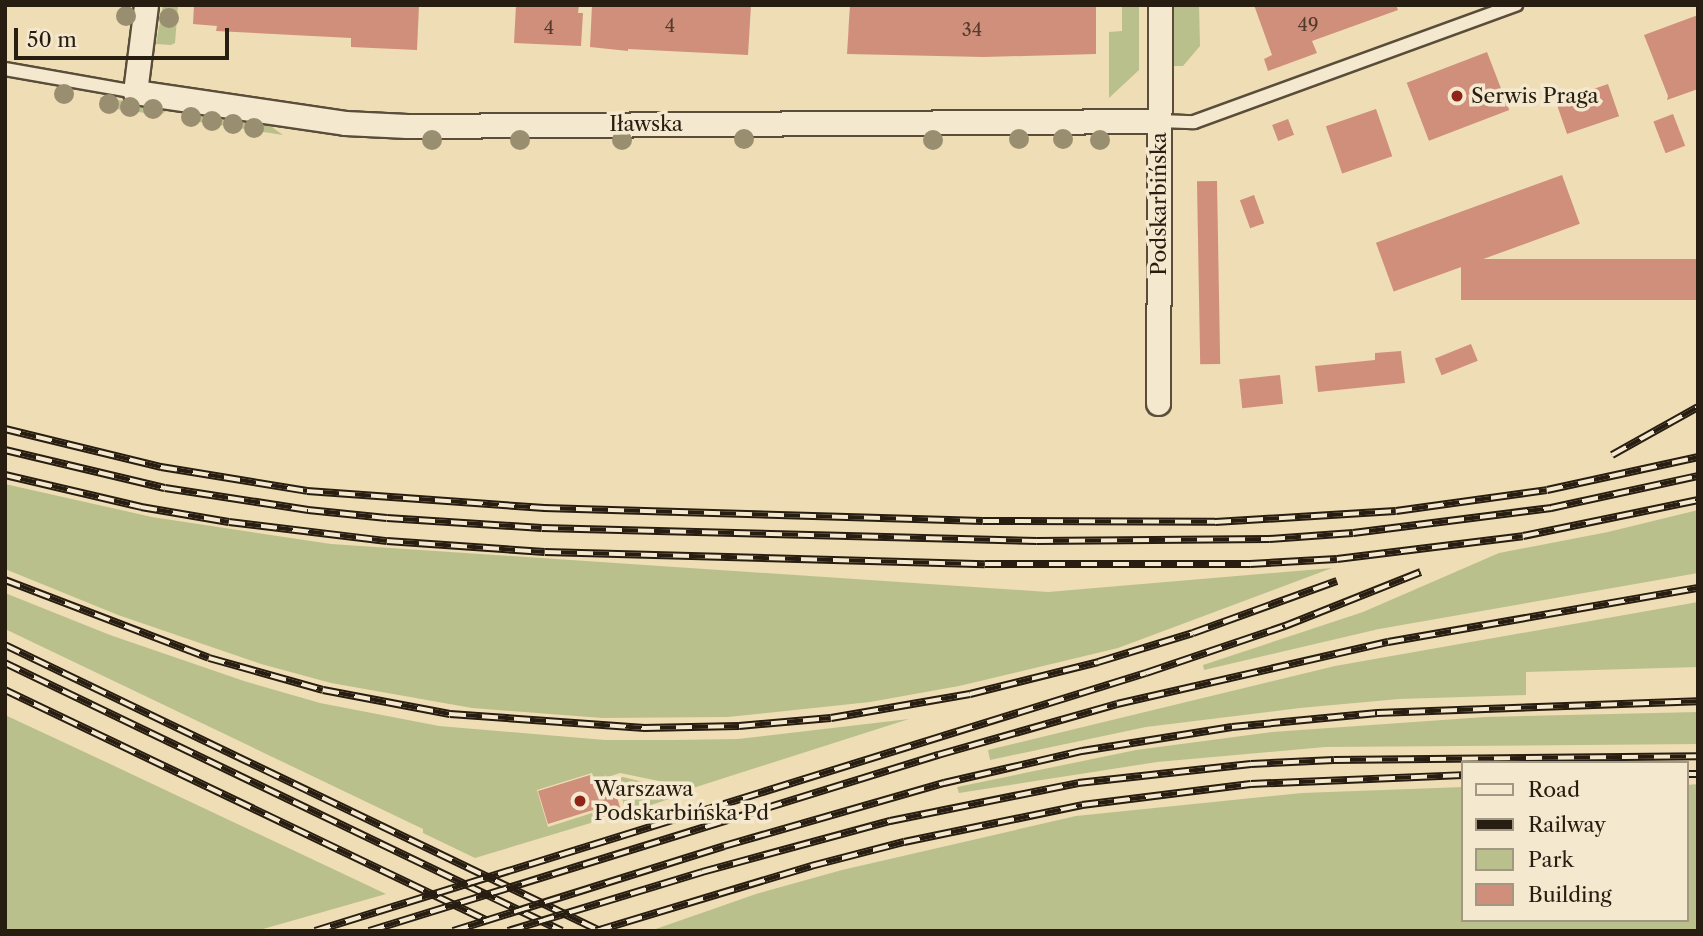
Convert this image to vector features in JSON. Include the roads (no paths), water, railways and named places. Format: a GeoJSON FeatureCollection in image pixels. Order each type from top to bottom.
{"type":"FeatureCollection","features":[{"type":"Feature","properties":{"kind":"street"},"geometry":{"type":"LineString","coordinates":[[135,92],[146,5]]}},
{"type":"Feature","properties":{"kind":"street","name":"Podskarbińska"},"geometry":{"type":"LineString","coordinates":[[1158,403],[1160,5]]}},
{"type":"Feature","properties":{"kind":"street","name":"Iławska"},"geometry":{"type":"LineString","coordinates":[[135,92],[307,119],[407,126],[1160,121]]}},
{"type":"Feature","properties":{"kind":"lane"},"geometry":{"type":"LineString","coordinates":[[1160,121],[1194,122],[1516,5]]}},
{"type":"Feature","properties":{"kind":"lane"},"geometry":{"type":"LineString","coordinates":[[5,69],[135,92]]}},
{"type":"Feature","properties":{"kind":"railway"},"geometry":{"type":"LineString","coordinates":[[1612,455],[1698,407]]}},
{"type":"Feature","properties":{"kind":"railway"},"geometry":{"type":"LineString","coordinates":[[5,429],[161,467],[307,491],[544,508],[983,521],[1215,522],[1396,511],[1547,490],[1698,457]]}},
{"type":"Feature","properties":{"kind":"railway"},"geometry":{"type":"LineString","coordinates":[[5,450],[165,488],[308,510],[387,518],[542,528],[1037,541],[1269,539],[1353,533],[1551,508],[1698,476]]}},
{"type":"Feature","properties":{"kind":"railway"},"geometry":{"type":"LineString","coordinates":[[5,475],[141,507],[229,522],[387,541],[545,552],[985,564],[1250,564],[1337,559],[1523,536],[1698,500]]}},
{"type":"Feature","properties":{"kind":"railway"},"geometry":{"type":"LineString","coordinates":[[315,931],[1146,673],[1285,626],[1421,572]]}},
{"type":"Feature","properties":{"kind":"railway"},"geometry":{"type":"LineString","coordinates":[[5,580],[209,658],[323,690],[450,714],[644,728],[739,726],[831,718],[970,694],[1098,662],[1193,633],[1337,581]]}},
{"type":"Feature","properties":{"kind":"railway"},"geometry":{"type":"LineString","coordinates":[[369,931],[938,755],[1117,704],[1388,642],[1698,588]]}},
{"type":"Feature","properties":{"kind":"railway"},"geometry":{"type":"LineString","coordinates":[[5,645],[600,931]]}},
{"type":"Feature","properties":{"kind":"railway"},"geometry":{"type":"LineString","coordinates":[[5,663],[562,931]]}},
{"type":"Feature","properties":{"kind":"railway"},"geometry":{"type":"LineString","coordinates":[[5,690],[488,921]]}},
{"type":"Feature","properties":{"kind":"railway"},"geometry":{"type":"LineString","coordinates":[[453,931],[724,846],[944,783],[1082,751],[1232,727],[1377,713],[1698,701]]}},
{"type":"Feature","properties":{"kind":"railway"},"geometry":{"type":"LineString","coordinates":[[508,931],[702,872],[890,821],[1078,783],[1251,764],[1334,760],[1698,756]]}},
{"type":"Feature","properties":{"kind":"railway"},"geometry":{"type":"LineString","coordinates":[[1689,774],[1698,774]]}},
{"type":"Feature","properties":{"kind":"railway"},"geometry":{"type":"LineString","coordinates":[[596,931],[811,866],[904,842],[1082,805],[1251,784],[1462,775]]}},
{"type":"Feature","properties":{"kind":"place","name":"Serwis Praga"},"geometry":{"type":"Point","coordinates":[1457,96]}},
{"type":"Feature","properties":{"kind":"place","name":"Warszawa Podskarbińska Pd"},"geometry":{"type":"Point","coordinates":[580,801]}}]}
